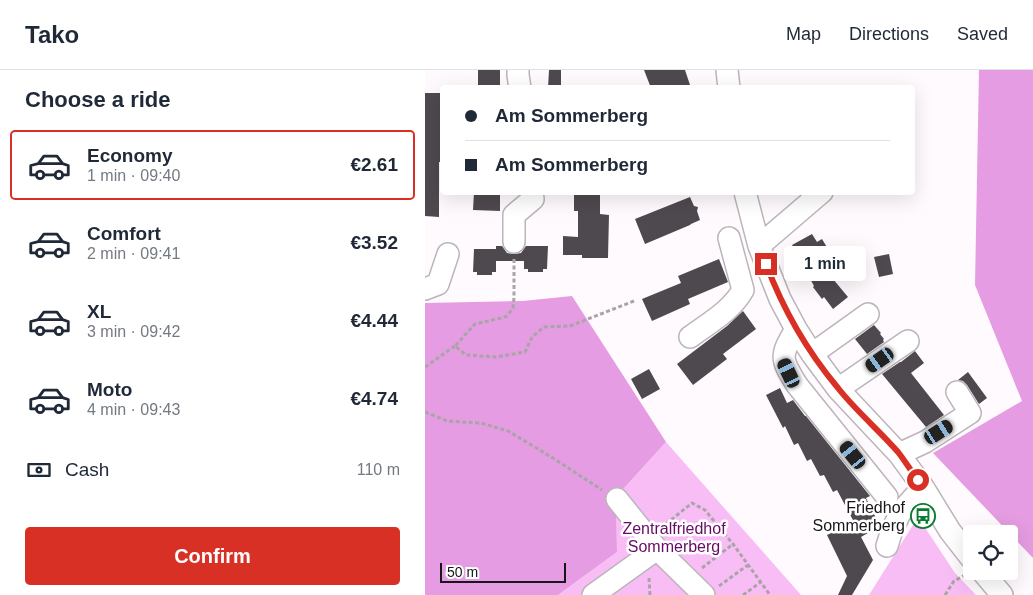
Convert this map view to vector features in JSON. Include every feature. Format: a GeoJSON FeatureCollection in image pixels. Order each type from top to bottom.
{"type":"FeatureCollection","features":[{"type":"Feature","properties":{"kind":"street"},"geometry":{"type":"LineString","coordinates":[[518,70],[520,85]]}},
{"type":"Feature","properties":{"kind":"street"},"geometry":{"type":"LineString","coordinates":[[727,70],[729,85]]}},
{"type":"Feature","properties":{"kind":"street"},"geometry":{"type":"LineString","coordinates":[[746,195],[759,246],[780,299],[796,329],[838,389],[899,454],[963,548]]}},
{"type":"Feature","properties":{"kind":"street"},"geometry":{"type":"LineString","coordinates":[[759,246],[819,195]]}},
{"type":"Feature","properties":{"kind":"street"},"geometry":{"type":"LineString","coordinates":[[515,242],[515,215],[532,196]]}},
{"type":"Feature","properties":{"kind":"street"},"geometry":{"type":"LineString","coordinates":[[690,336],[730,307],[743,290],[729,238]]}},
{"type":"Feature","properties":{"kind":"street"},"geometry":{"type":"LineString","coordinates":[[425,289],[438,284],[448,254]]}},
{"type":"Feature","properties":{"kind":"street"},"geometry":{"type":"LineString","coordinates":[[813,354],[868,314]]}},
{"type":"Feature","properties":{"kind":"street"},"geometry":{"type":"LineString","coordinates":[[796,329],[783,352],[784,362],[789,373],[887,498]]}},
{"type":"Feature","properties":{"kind":"street"},"geometry":{"type":"LineString","coordinates":[[838,389],[908,341]]}},
{"type":"Feature","properties":{"kind":"street"},"geometry":{"type":"LineString","coordinates":[[899,454],[925,442],[970,413],[957,392]]}},
{"type":"Feature","properties":{"kind":"street"},"geometry":{"type":"LineString","coordinates":[[887,546],[900,513],[923,487]]}},
{"type":"Feature","properties":{"kind":"street"},"geometry":{"type":"LineString","coordinates":[[617,499],[653,543],[687,579],[709,592]]}},
{"type":"Feature","properties":{"kind":"street"},"geometry":{"type":"LineString","coordinates":[[593,595],[653,543]]}},
{"type":"Feature","properties":{"kind":"street"},"geometry":{"type":"LineString","coordinates":[[989,580],[1002,595]]}},
{"type":"Feature","properties":{"kind":"path"},"geometry":{"type":"LineString","coordinates":[[425,367],[455,346],[475,324],[507,316],[513,308],[515,242]]}},
{"type":"Feature","properties":{"kind":"path"},"geometry":{"type":"LineString","coordinates":[[455,346],[466,355],[496,357],[525,352],[532,336],[545,327],[570,326],[634,301]]}},
{"type":"Feature","properties":{"kind":"path"},"geometry":{"type":"LineString","coordinates":[[425,412],[447,420],[481,423],[508,432],[617,499]]}},
{"type":"Feature","properties":{"kind":"path"},"geometry":{"type":"LineString","coordinates":[[653,543],[692,502],[705,510],[733,544],[770,595]]}},
{"type":"Feature","properties":{"kind":"path"},"geometry":{"type":"LineString","coordinates":[[687,579],[733,544]]}},
{"type":"Feature","properties":{"kind":"path"},"geometry":{"type":"LineString","coordinates":[[709,592],[748,565]]}},
{"type":"Feature","properties":{"kind":"path"},"geometry":{"type":"LineString","coordinates":[[743,595],[761,582]]}},
{"type":"Feature","properties":{"kind":"path"},"geometry":{"type":"LineString","coordinates":[[945,595],[954,582]]}},
{"type":"Feature","properties":{"kind":"green space","name":"Zentralfriedhof Sommerberg"},"geometry":{"type":"Polygon","coordinates":[[[666,442],[801,595],[558,595],[617,552],[616,497],[666,442]]]}},
{"type":"Feature","properties":{"kind":"green space"},"geometry":{"type":"Polygon","coordinates":[[[918,517],[955,573],[976,595],[869,595],[918,517]]]}},
{"type":"Feature","properties":{"kind":"shaded area"},"geometry":{"type":"Polygon","coordinates":[[[979,70],[1033,70],[1033,558],[1018,542],[1018,525],[1002,525],[933,453],[1022,401],[975,285],[979,70]]]}},
{"type":"Feature","properties":{"kind":"shaded area"},"geometry":{"type":"Polygon","coordinates":[[[572,296],[666,442],[616,497],[617,552],[558,595],[425,595],[425,303],[523,301],[572,296]]]}},
{"type":"Feature","properties":{"kind":"building"},"geometry":{"type":"Polygon","coordinates":[[[478,70],[500,70],[500,85],[478,85],[478,70]]]}},
{"type":"Feature","properties":{"kind":"building"},"geometry":{"type":"Polygon","coordinates":[[[549,70],[561,70],[561,85],[548,85],[549,70]]]}},
{"type":"Feature","properties":{"kind":"building"},"geometry":{"type":"Polygon","coordinates":[[[644,70],[685,70],[690,85],[650,85],[644,70]]]}},
{"type":"Feature","properties":{"kind":"building"},"geometry":{"type":"Polygon","coordinates":[[[425,93],[440,93],[439,217],[425,216],[425,93]]]}},
{"type":"Feature","properties":{"kind":"building"},"geometry":{"type":"Polygon","coordinates":[[[474,195],[500,195],[500,211],[473,210],[474,195]]]}},
{"type":"Feature","properties":{"kind":"building"},"geometry":{"type":"Polygon","coordinates":[[[574,195],[600,195],[600,214],[609,215],[608,258],[582,258],[582,255],[563,255],[563,236],[578,237],[578,211],[574,211],[574,195]]]}},
{"type":"Feature","properties":{"kind":"building"},"geometry":{"type":"Polygon","coordinates":[[[690,197],[694,206],[698,207],[697,211],[700,220],[645,244],[635,219],[690,197]]]}},
{"type":"Feature","properties":{"kind":"building"},"geometry":{"type":"Polygon","coordinates":[[[812,234],[817,242],[822,239],[831,254],[818,261],[848,297],[833,309],[813,287],[792,245],[812,234]]]}},
{"type":"Feature","properties":{"kind":"building"},"geometry":{"type":"Polygon","coordinates":[[[496,246],[502,246],[507,253],[514,254],[521,253],[526,246],[548,246],[547,269],[543,269],[543,272],[528,272],[528,269],[524,269],[524,261],[496,261],[496,272],[492,272],[492,275],[477,275],[477,272],[473,272],[474,249],[496,249],[496,246]]]}},
{"type":"Feature","properties":{"kind":"building"},"geometry":{"type":"Polygon","coordinates":[[[889,254],[893,274],[879,277],[874,257],[889,254]]]}},
{"type":"Feature","properties":{"kind":"building"},"geometry":{"type":"Polygon","coordinates":[[[719,259],[728,282],[688,299],[690,304],[652,321],[642,299],[681,283],[678,276],[719,259]]]}},
{"type":"Feature","properties":{"kind":"building"},"geometry":{"type":"Polygon","coordinates":[[[743,311],[756,329],[723,354],[727,359],[693,385],[677,364],[727,326],[743,311]]]}},
{"type":"Feature","properties":{"kind":"building"},"geometry":{"type":"Polygon","coordinates":[[[874,325],[881,333],[884,342],[867,354],[855,339],[874,325]]]}},
{"type":"Feature","properties":{"kind":"building"},"geometry":{"type":"Polygon","coordinates":[[[915,351],[924,363],[911,373],[944,415],[926,427],[882,374],[915,351]]]}},
{"type":"Feature","properties":{"kind":"building"},"geometry":{"type":"Polygon","coordinates":[[[649,369],[660,389],[642,399],[631,379],[649,369]]]}},
{"type":"Feature","properties":{"kind":"building"},"geometry":{"type":"Polygon","coordinates":[[[968,372],[987,398],[979,404],[967,385],[963,381],[958,380],[968,372]]]}},
{"type":"Feature","properties":{"kind":"building"},"geometry":{"type":"Polygon","coordinates":[[[780,388],[787,403],[793,400],[870,496],[866,498],[880,526],[861,537],[873,560],[852,595],[838,595],[847,576],[827,535],[854,522],[837,490],[833,492],[824,475],[820,476],[811,459],[807,461],[798,443],[794,445],[785,426],[783,428],[766,395],[780,388]]]}},
{"type":"Feature","properties":{"kind":"place","name":"Friedhof Sommerberg"},"geometry":{"type":"Point","coordinates":[923,516]}},
{"type":"Feature","properties":{"kind":"route"},"geometry":{"type":"LineString","coordinates":[[766,264],[780,299],[796,329],[813,354],[838,389],[899,454],[918,480]]}}]}
